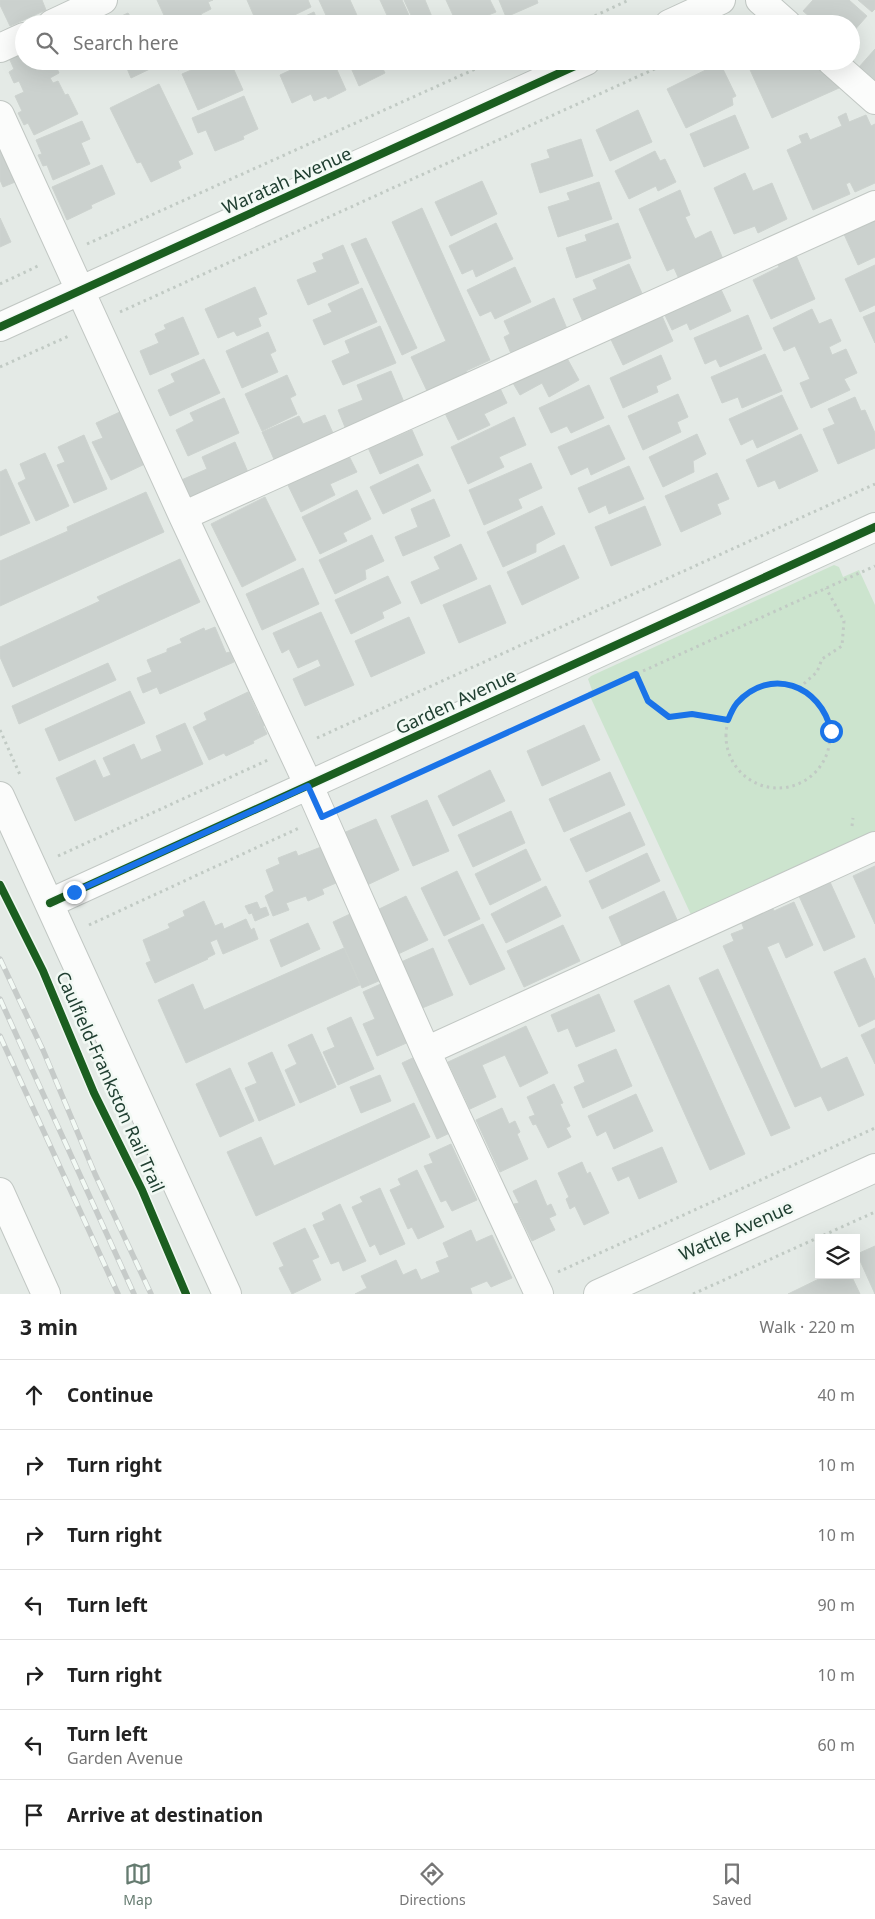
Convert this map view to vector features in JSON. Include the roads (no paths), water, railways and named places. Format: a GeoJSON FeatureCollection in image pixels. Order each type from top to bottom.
{"type":"FeatureCollection","features":[{"type":"Feature","properties":{"kind":"street"},"geometry":{"type":"LineString","coordinates":[[71,15],[103,0]]}},
{"type":"Feature","properties":{"kind":"street"},"geometry":{"type":"LineString","coordinates":[[688,15],[721,0]]}},
{"type":"Feature","properties":{"kind":"street"},"geometry":{"type":"LineString","coordinates":[[760,0],[777,15]]}},
{"type":"Feature","properties":{"kind":"street"},"geometry":{"type":"LineString","coordinates":[[0,48],[15,41]]}},
{"type":"Feature","properties":{"kind":"street","name":"Waratah Avenue"},"geometry":{"type":"LineString","coordinates":[[0,327],[566,70]]}},
{"type":"Feature","properties":{"kind":"street"},"geometry":{"type":"LineString","coordinates":[[841,70],[875,100]]}},
{"type":"Feature","properties":{"kind":"street"},"geometry":{"type":"LineString","coordinates":[[0,115],[182,516],[292,750],[426,1051],[536,1289]]}},
{"type":"Feature","properties":{"kind":"street"},"geometry":{"type":"LineString","coordinates":[[182,516],[875,205]]}},
{"type":"Feature","properties":{"kind":"street","name":"Garden Avenue"},"geometry":{"type":"LineString","coordinates":[[50,904],[875,527]]}},
{"type":"Feature","properties":{"kind":"street"},"geometry":{"type":"LineString","coordinates":[[0,796],[227,1294]]}},
{"type":"Feature","properties":{"kind":"street"},"geometry":{"type":"LineString","coordinates":[[426,1051],[875,846]]}},
{"type":"Feature","properties":{"kind":"street","name":"Wattle Avenue"},"geometry":{"type":"LineString","coordinates":[[598,1294],[875,1168]]}},
{"type":"Feature","properties":{"kind":"street"},"geometry":{"type":"LineString","coordinates":[[0,1192],[46,1294]]}},
{"type":"Feature","properties":{"kind":"railway"},"geometry":{"type":"LineString","coordinates":[[0,959],[43,1050],[95,1174],[151,1294]]}},
{"type":"Feature","properties":{"kind":"railway"},"geometry":{"type":"LineString","coordinates":[[0,999],[134,1294]]}},
{"type":"Feature","properties":{"kind":"railway"},"geometry":{"type":"LineString","coordinates":[[0,1036],[118,1294]]}}]}
